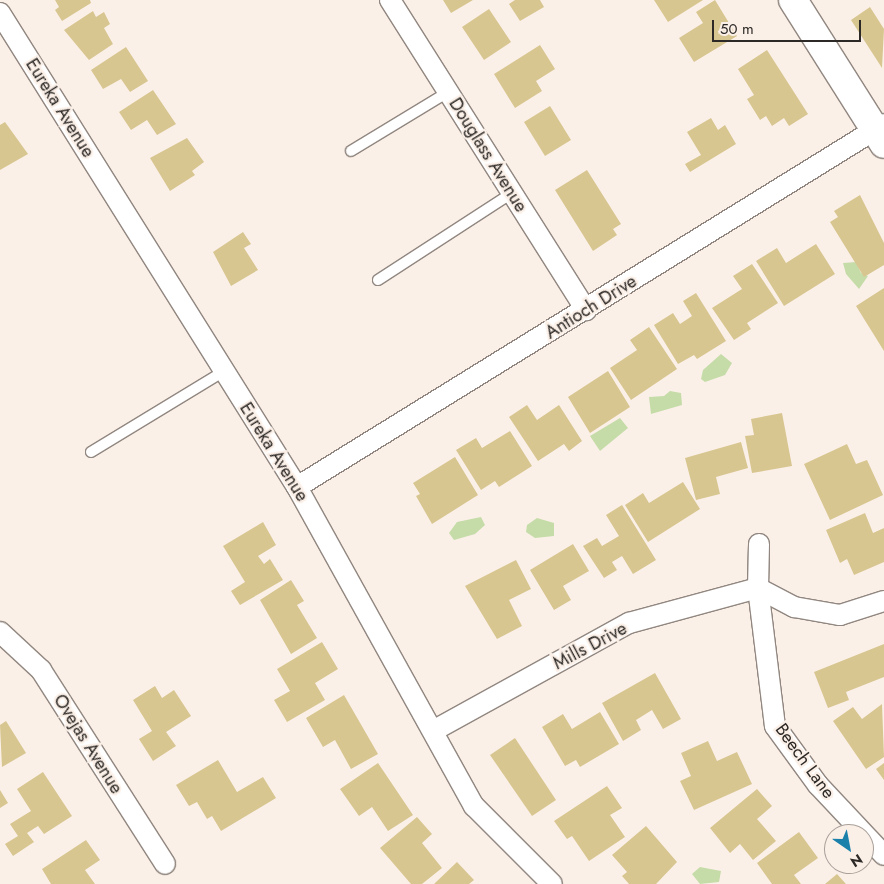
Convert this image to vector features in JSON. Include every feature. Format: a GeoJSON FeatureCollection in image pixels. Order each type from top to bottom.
{"type":"FeatureCollection","features":[{"type":"Feature","properties":{"kind":"street","name":"Douglass Avenue"},"geometry":{"type":"LineString","coordinates":[[390,0],[586,310]]}},
{"type":"Feature","properties":{"kind":"street"},"geometry":{"type":"LineString","coordinates":[[793,0],[881,133]]}},
{"type":"Feature","properties":{"kind":"street","name":"Eureka Avenue"},"geometry":{"type":"LineString","coordinates":[[0,13],[297,487],[474,806],[552,884]]}},
{"type":"Feature","properties":{"kind":"street","name":"Antioch Drive"},"geometry":{"type":"LineString","coordinates":[[297,487],[586,310],[881,133]]}},
{"type":"Feature","properties":{"kind":"street"},"geometry":{"type":"LineString","coordinates":[[759,544],[758,588],[794,608],[840,615],[884,600]]}},
{"type":"Feature","properties":{"kind":"street","name":"Mills Drive"},"geometry":{"type":"LineString","coordinates":[[434,731],[629,623],[758,588]]}},
{"type":"Feature","properties":{"kind":"street","name":"Beech Lane"},"geometry":{"type":"LineString","coordinates":[[758,588],[775,726],[818,785],[884,855]]}},
{"type":"Feature","properties":{"kind":"street","name":"Ovejas Avenue"},"geometry":{"type":"LineString","coordinates":[[0,632],[41,670],[165,864]]}},
{"type":"Feature","properties":{"kind":"lane"},"geometry":{"type":"LineString","coordinates":[[351,151],[448,92]]}},
{"type":"Feature","properties":{"kind":"lane"},"geometry":{"type":"LineString","coordinates":[[378,280],[512,193]]}},
{"type":"Feature","properties":{"kind":"lane"},"geometry":{"type":"LineString","coordinates":[[91,452],[224,371]]}},
{"type":"Feature","properties":{"kind":"shaded area"},"geometry":{"type":"Polygon","coordinates":[[[856,262],[861,273],[868,276],[859,289],[846,274],[843,263],[856,262]]]}},
{"type":"Feature","properties":{"kind":"shaded area"},"geometry":{"type":"Polygon","coordinates":[[[721,354],[732,363],[725,375],[705,382],[701,379],[703,370],[721,354]]]}},
{"type":"Feature","properties":{"kind":"shaded area"},"geometry":{"type":"Polygon","coordinates":[[[670,391],[681,393],[682,405],[651,414],[649,397],[664,396],[670,391]]]}},
{"type":"Feature","properties":{"kind":"shaded area"},"geometry":{"type":"Polygon","coordinates":[[[620,418],[628,428],[600,451],[590,436],[620,418]]]}},
{"type":"Feature","properties":{"kind":"shaded area"},"geometry":{"type":"Polygon","coordinates":[[[481,517],[485,525],[475,534],[454,540],[449,533],[457,522],[481,517]]]}},
{"type":"Feature","properties":{"kind":"shaded area"},"geometry":{"type":"Polygon","coordinates":[[[537,518],[554,523],[554,536],[535,538],[526,532],[527,525],[537,518]]]}},
{"type":"Feature","properties":{"kind":"shaded area"},"geometry":{"type":"Polygon","coordinates":[[[700,867],[721,871],[719,882],[700,884],[692,874],[700,867]]]}},
{"type":"Feature","properties":{"kind":"building"},"geometry":{"type":"Polygon","coordinates":[[[55,0],[90,0],[91,3],[62,21],[55,10],[59,7],[55,0]]]}},
{"type":"Feature","properties":{"kind":"building"},"geometry":{"type":"Polygon","coordinates":[[[443,0],[473,0],[451,13],[443,0]]]}},
{"type":"Feature","properties":{"kind":"building"},"geometry":{"type":"Polygon","coordinates":[[[515,0],[540,0],[544,7],[520,21],[509,4],[515,0]]]}},
{"type":"Feature","properties":{"kind":"building"},"geometry":{"type":"Polygon","coordinates":[[[654,0],[703,0],[668,22],[654,0]]]}},
{"type":"Feature","properties":{"kind":"building"},"geometry":{"type":"Polygon","coordinates":[[[715,0],[737,36],[694,62],[679,38],[703,23],[696,12],[715,0]]]}},
{"type":"Feature","properties":{"kind":"building"},"geometry":{"type":"Polygon","coordinates":[[[870,7],[884,29],[882,68],[851,20],[870,7]]]}},
{"type":"Feature","properties":{"kind":"building"},"geometry":{"type":"Polygon","coordinates":[[[489,9],[511,42],[484,60],[462,27],[489,9]]]}},
{"type":"Feature","properties":{"kind":"building"},"geometry":{"type":"Polygon","coordinates":[[[93,11],[96,17],[104,12],[110,24],[104,28],[113,44],[89,60],[64,30],[93,11]]]}},
{"type":"Feature","properties":{"kind":"building"},"geometry":{"type":"Polygon","coordinates":[[[540,45],[555,69],[536,81],[542,91],[515,108],[494,74],[540,45]]]}},
{"type":"Feature","properties":{"kind":"building"},"geometry":{"type":"Polygon","coordinates":[[[126,47],[148,81],[130,92],[121,79],[103,89],[91,70],[126,47]]]}},
{"type":"Feature","properties":{"kind":"building"},"geometry":{"type":"Polygon","coordinates":[[[767,50],[808,114],[789,126],[784,118],[772,126],[766,116],[760,120],[747,99],[754,95],[738,69],[767,50]]]}},
{"type":"Feature","properties":{"kind":"building"},"geometry":{"type":"Polygon","coordinates":[[[153,90],[176,124],[157,135],[147,120],[131,130],[119,112],[153,90]]]}},
{"type":"Feature","properties":{"kind":"building"},"geometry":{"type":"Polygon","coordinates":[[[550,106],[571,140],[545,156],[524,122],[550,106]]]}},
{"type":"Feature","properties":{"kind":"building"},"geometry":{"type":"Polygon","coordinates":[[[711,118],[718,130],[725,125],[736,144],[690,172],[685,164],[701,155],[687,132],[711,118]]]}},
{"type":"Feature","properties":{"kind":"building"},"geometry":{"type":"Polygon","coordinates":[[[5,122],[28,154],[0,170],[0,125],[5,122]]]}},
{"type":"Feature","properties":{"kind":"building"},"geometry":{"type":"Polygon","coordinates":[[[187,138],[204,162],[192,171],[195,175],[170,191],[150,158],[187,138]]]}},
{"type":"Feature","properties":{"kind":"building"},"geometry":{"type":"Polygon","coordinates":[[[587,170],[621,224],[613,229],[617,235],[593,251],[555,190],[587,170]]]}},
{"type":"Feature","properties":{"kind":"building"},"geometry":{"type":"Polygon","coordinates":[[[860,195],[884,243],[884,265],[864,277],[830,222],[838,217],[834,211],[860,195]]]}},
{"type":"Feature","properties":{"kind":"building"},"geometry":{"type":"Polygon","coordinates":[[[243,232],[251,244],[244,248],[258,270],[231,286],[213,252],[243,232]]]}},
{"type":"Feature","properties":{"kind":"building"},"geometry":{"type":"Polygon","coordinates":[[[816,244],[835,274],[784,306],[756,261],[777,248],[786,263],[816,244]]]}},
{"type":"Feature","properties":{"kind":"building"},"geometry":{"type":"Polygon","coordinates":[[[752,264],[778,303],[747,323],[751,329],[734,340],[712,308],[742,289],[733,276],[752,264]]]}},
{"type":"Feature","properties":{"kind":"building"},"geometry":{"type":"Polygon","coordinates":[[[884,288],[884,351],[856,306],[884,288]]]}},
{"type":"Feature","properties":{"kind":"building"},"geometry":{"type":"Polygon","coordinates":[[[696,293],[726,341],[697,359],[694,355],[678,364],[654,325],[673,313],[680,324],[692,316],[683,301],[696,293]]]}},
{"type":"Feature","properties":{"kind":"building"},"geometry":{"type":"Polygon","coordinates":[[[649,327],[677,369],[631,400],[610,368],[637,350],[630,340],[649,327]]]}},
{"type":"Feature","properties":{"kind":"building"},"geometry":{"type":"Polygon","coordinates":[[[608,371],[630,407],[590,433],[568,397],[608,371]]]}},
{"type":"Feature","properties":{"kind":"building"},"geometry":{"type":"Polygon","coordinates":[[[527,405],[537,420],[559,405],[582,441],[569,451],[564,444],[538,461],[509,417],[527,405]]]}},
{"type":"Feature","properties":{"kind":"building"},"geometry":{"type":"Polygon","coordinates":[[[782,413],[792,466],[752,473],[745,436],[754,435],[751,419],[782,413]]]}},
{"type":"Feature","properties":{"kind":"building"},"geometry":{"type":"Polygon","coordinates":[[[510,431],[532,466],[499,487],[495,481],[481,490],[456,450],[476,438],[482,448],[510,431]]]}},
{"type":"Feature","properties":{"kind":"building"},"geometry":{"type":"Polygon","coordinates":[[[741,442],[748,468],[716,477],[720,494],[696,500],[685,458],[741,442]]]}},
{"type":"Feature","properties":{"kind":"building"},"geometry":{"type":"Polygon","coordinates":[[[847,444],[856,464],[867,460],[883,495],[830,520],[804,464],[847,444]]]}},
{"type":"Feature","properties":{"kind":"building"},"geometry":{"type":"Polygon","coordinates":[[[455,457],[478,495],[432,524],[416,496],[420,494],[413,483],[455,457]]]}},
{"type":"Feature","properties":{"kind":"building"},"geometry":{"type":"Polygon","coordinates":[[[683,482],[700,509],[648,542],[625,505],[643,493],[649,503],[683,482]]]}},
{"type":"Feature","properties":{"kind":"building"},"geometry":{"type":"Polygon","coordinates":[[[622,505],[656,560],[633,574],[622,556],[612,562],[617,570],[604,578],[583,546],[597,538],[602,546],[619,536],[606,515],[622,505]]]}},
{"type":"Feature","properties":{"kind":"building"},"geometry":{"type":"Polygon","coordinates":[[[865,513],[873,533],[884,528],[884,562],[854,575],[847,559],[840,563],[826,530],[865,513]]]}},
{"type":"Feature","properties":{"kind":"building"},"geometry":{"type":"Polygon","coordinates":[[[263,522],[276,545],[258,556],[264,564],[270,559],[283,580],[240,605],[231,591],[245,582],[223,546],[263,522]]]}},
{"type":"Feature","properties":{"kind":"building"},"geometry":{"type":"Polygon","coordinates":[[[573,544],[589,571],[563,586],[571,600],[554,610],[530,570],[573,544]]]}},
{"type":"Feature","properties":{"kind":"building"},"geometry":{"type":"Polygon","coordinates":[[[516,560],[531,589],[509,600],[522,626],[497,639],[465,586],[516,560]]]}},
{"type":"Feature","properties":{"kind":"building"},"geometry":{"type":"Polygon","coordinates":[[[291,580],[304,601],[297,605],[317,638],[291,654],[260,600],[291,580]]]}},
{"type":"Feature","properties":{"kind":"building"},"geometry":{"type":"Polygon","coordinates":[[[322,642],[338,669],[315,683],[325,700],[287,722],[274,700],[290,691],[277,669],[322,642]]]}},
{"type":"Feature","properties":{"kind":"building"},"geometry":{"type":"Polygon","coordinates":[[[884,644],[884,677],[846,692],[849,700],[828,708],[814,672],[884,644]]]}},
{"type":"Feature","properties":{"kind":"building"},"geometry":{"type":"Polygon","coordinates":[[[655,673],[681,719],[663,729],[652,710],[636,720],[641,730],[623,741],[602,703],[655,673]]]}},
{"type":"Feature","properties":{"kind":"building"},"geometry":{"type":"Polygon","coordinates":[[[155,686],[162,698],[174,690],[191,716],[166,732],[176,746],[153,761],[139,739],[152,731],[133,700],[155,686]]]}},
{"type":"Feature","properties":{"kind":"building"},"geometry":{"type":"Polygon","coordinates":[[[344,695],[378,754],[351,769],[335,740],[323,747],[306,718],[344,695]]]}},
{"type":"Feature","properties":{"kind":"building"},"geometry":{"type":"Polygon","coordinates":[[[882,704],[884,757],[866,769],[833,721],[853,707],[862,719],[882,704]]]}},
{"type":"Feature","properties":{"kind":"building"},"geometry":{"type":"Polygon","coordinates":[[[600,712],[619,744],[580,767],[576,760],[565,766],[542,727],[563,714],[572,729],[600,712]]]}},
{"type":"Feature","properties":{"kind":"building"},"geometry":{"type":"Polygon","coordinates":[[[6,721],[26,753],[2,767],[0,725],[6,721]]]}},
{"type":"Feature","properties":{"kind":"building"},"geometry":{"type":"Polygon","coordinates":[[[515,738],[556,800],[532,816],[490,755],[515,738]]]}},
{"type":"Feature","properties":{"kind":"building"},"geometry":{"type":"Polygon","coordinates":[[[708,741],[717,761],[737,752],[752,784],[694,810],[680,781],[691,776],[681,753],[708,741]]]}},
{"type":"Feature","properties":{"kind":"building"},"geometry":{"type":"Polygon","coordinates":[[[218,760],[237,792],[263,777],[276,798],[221,831],[212,816],[207,819],[197,802],[189,806],[176,785],[218,760]]]}},
{"type":"Feature","properties":{"kind":"building"},"geometry":{"type":"Polygon","coordinates":[[[378,763],[413,815],[388,831],[372,807],[359,816],[340,789],[378,763]]]}},
{"type":"Feature","properties":{"kind":"building"},"geometry":{"type":"Polygon","coordinates":[[[884,763],[884,780],[876,769],[884,763]]]}},
{"type":"Feature","properties":{"kind":"building"},"geometry":{"type":"Polygon","coordinates":[[[43,772],[72,816],[44,834],[38,826],[27,833],[34,842],[13,856],[5,844],[18,836],[10,824],[31,811],[17,789],[43,772]]]}},
{"type":"Feature","properties":{"kind":"building"},"geometry":{"type":"Polygon","coordinates":[[[607,786],[622,808],[610,815],[625,837],[589,861],[572,836],[567,839],[554,821],[607,786]]]}},
{"type":"Feature","properties":{"kind":"building"},"geometry":{"type":"Polygon","coordinates":[[[757,789],[772,806],[757,819],[776,841],[753,860],[740,844],[730,853],[710,828],[757,789]]]}},
{"type":"Feature","properties":{"kind":"building"},"geometry":{"type":"Polygon","coordinates":[[[0,790],[8,803],[0,808],[0,790]]]}},
{"type":"Feature","properties":{"kind":"building"},"geometry":{"type":"Polygon","coordinates":[[[417,817],[432,834],[422,843],[442,868],[422,884],[411,884],[380,848],[417,817]]]}},
{"type":"Feature","properties":{"kind":"building"},"geometry":{"type":"Polygon","coordinates":[[[646,826],[677,862],[656,884],[629,884],[622,876],[627,872],[612,855],[646,826]]]}},
{"type":"Feature","properties":{"kind":"building"},"geometry":{"type":"Polygon","coordinates":[[[799,832],[818,858],[794,875],[801,884],[772,884],[757,863],[799,832]]]}},
{"type":"Feature","properties":{"kind":"building"},"geometry":{"type":"Polygon","coordinates":[[[86,840],[100,860],[85,870],[95,884],[51,884],[42,869],[86,840]]]}},
{"type":"Feature","properties":{"kind":"building"},"geometry":{"type":"Polygon","coordinates":[[[457,862],[474,880],[469,884],[434,884],[457,862]]]}},
{"type":"Feature","properties":{"kind":"building"},"geometry":{"type":"Polygon","coordinates":[[[837,874],[846,884],[825,884],[837,874]]]}}]}
